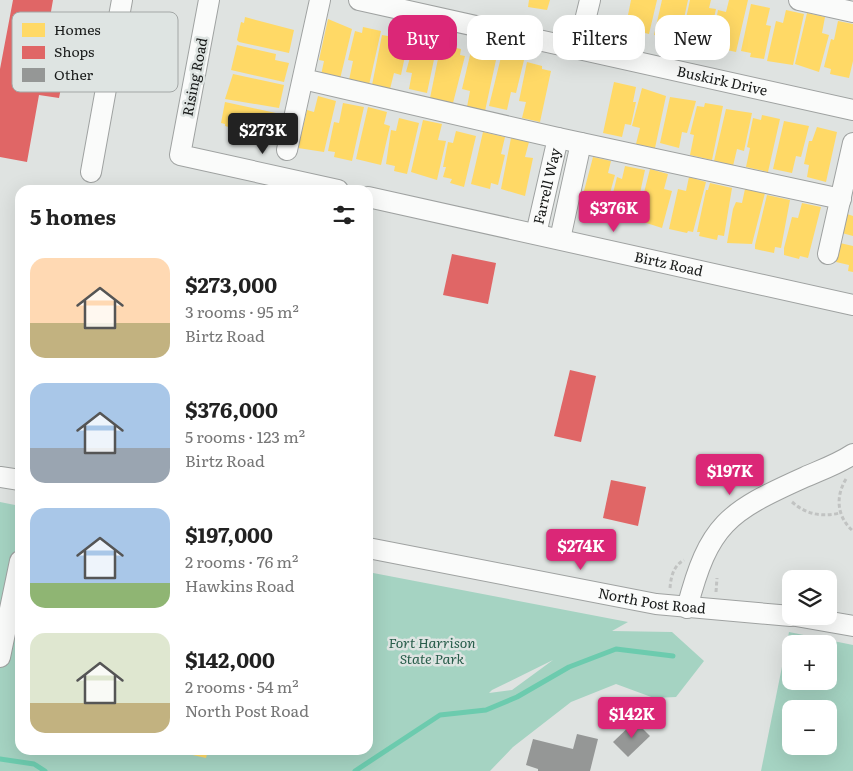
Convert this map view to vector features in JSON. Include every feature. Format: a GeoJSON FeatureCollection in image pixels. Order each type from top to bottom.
{"type":"FeatureCollection","features":[{"type":"Feature","properties":{"kind":"street","name":"Rising Road"},"geometry":{"type":"LineString","coordinates":[[209,0],[180,155],[315,185]]}},
{"type":"Feature","properties":{"kind":"street"},"geometry":{"type":"LineString","coordinates":[[287,150],[320,0]]}},
{"type":"Feature","properties":{"kind":"street","name":"Buskirk Drive"},"geometry":{"type":"LineString","coordinates":[[359,0],[414,6],[553,42]]}},
{"type":"Feature","properties":{"kind":"street"},"geometry":{"type":"LineString","coordinates":[[586,15],[590,0]]}},
{"type":"Feature","properties":{"kind":"street"},"geometry":{"type":"LineString","coordinates":[[798,0],[853,12]]}},
{"type":"Feature","properties":{"kind":"street","name":"Buskirk Drive"},"geometry":{"type":"LineString","coordinates":[[628,60],[853,110]]}},
{"type":"Feature","properties":{"kind":"street"},"geometry":{"type":"LineString","coordinates":[[303,79],[558,138],[841,199]]}},
{"type":"Feature","properties":{"kind":"street"},"geometry":{"type":"LineString","coordinates":[[91,172],[105,92]]}},
{"type":"Feature","properties":{"kind":"street","name":"Farrell Way"},"geometry":{"type":"LineString","coordinates":[[536,234],[558,138]]}},
{"type":"Feature","properties":{"kind":"street","name":"Farrell Way"},"geometry":{"type":"LineString","coordinates":[[560,240],[581,143]]}},
{"type":"Feature","properties":{"kind":"street"},"geometry":{"type":"LineString","coordinates":[[828,254],[853,143]]}},
{"type":"Feature","properties":{"kind":"street","name":"Birtz Road"},"geometry":{"type":"LineString","coordinates":[[373,198],[853,305]]}},
{"type":"Feature","properties":{"kind":"street"},"geometry":{"type":"LineString","coordinates":[[687,608],[697,571],[705,553],[714,535],[733,515],[756,499],[850,462]]}},
{"type":"Feature","properties":{"kind":"street"},"geometry":{"type":"LineString","coordinates":[[0,477],[15,479]]}},
{"type":"Feature","properties":{"kind":"street","name":"North Post Road"},"geometry":{"type":"LineString","coordinates":[[373,549],[615,596],[687,608],[782,615]]}},
{"type":"Feature","properties":{"kind":"street"},"geometry":{"type":"LineString","coordinates":[[0,657],[15,585]]}},
{"type":"Feature","properties":{"kind":"street"},"geometry":{"type":"LineString","coordinates":[[837,623],[853,626]]}},
{"type":"Feature","properties":{"kind":"path"},"geometry":{"type":"LineString","coordinates":[[850,462],[840,494],[840,513],[853,531]]}},
{"type":"Feature","properties":{"kind":"path"},"geometry":{"type":"LineString","coordinates":[[790,500],[808,513],[826,516],[840,513]]}},
{"type":"Feature","properties":{"kind":"path"},"geometry":{"type":"LineString","coordinates":[[670,589],[671,577],[676,566],[681,560],[691,558]]}},
{"type":"Feature","properties":{"kind":"green space","name":"Fort Harrison State Park"},"geometry":{"type":"Polygon","coordinates":[[[0,502],[15,505],[15,755],[373,755],[373,573],[628,622],[612,631],[672,632],[704,661],[676,697],[654,698],[616,684],[571,702],[513,747],[490,771],[0,771],[0,502]],[[553,660],[492,690],[489,693],[512,690],[553,660]]]}},
{"type":"Feature","properties":{"kind":"green space"},"geometry":{"type":"Polygon","coordinates":[[[789,632],[804,635],[788,635],[789,632]]]}},
{"type":"Feature","properties":{"kind":"green space"},"geometry":{"type":"Polygon","coordinates":[[[837,642],[853,645],[853,771],[761,771],[782,667],[782,690],[837,690],[837,642]]]}},
{"type":"Feature","properties":{"kind":"building: Homes"},"geometry":{"type":"Polygon","coordinates":[[[529,0],[550,0],[547,10],[528,7],[529,0]]]}},
{"type":"Feature","properties":{"kind":"building: Homes"},"geometry":{"type":"Polygon","coordinates":[[[631,0],[657,0],[649,34],[645,33],[645,15],[628,15],[631,0]]]}},
{"type":"Feature","properties":{"kind":"building: Homes"},"geometry":{"type":"Polygon","coordinates":[[[662,0],[688,0],[685,15],[659,15],[662,0]]]}},
{"type":"Feature","properties":{"kind":"building: Homes"},"geometry":{"type":"Polygon","coordinates":[[[690,0],[711,0],[709,8],[716,9],[715,15],[687,15],[690,0]]]}},
{"type":"Feature","properties":{"kind":"building: Homes"},"geometry":{"type":"Polygon","coordinates":[[[729,0],[748,0],[736,52],[730,51],[730,15],[717,15],[718,10],[726,12],[729,0]]]}},
{"type":"Feature","properties":{"kind":"building: Homes"},"geometry":{"type":"Polygon","coordinates":[[[751,4],[770,8],[766,25],[771,26],[764,59],[750,57],[751,53],[741,51],[751,4]]]}},
{"type":"Feature","properties":{"kind":"building: Homes"},"geometry":{"type":"Polygon","coordinates":[[[786,10],[804,14],[793,65],[767,61],[776,21],[783,23],[786,10]]]}},
{"type":"Feature","properties":{"kind":"building: Homes"},"geometry":{"type":"Polygon","coordinates":[[[807,13],[825,17],[822,33],[829,35],[819,72],[795,64],[807,13]]]}},
{"type":"Feature","properties":{"kind":"building: Homes"},"geometry":{"type":"Polygon","coordinates":[[[245,17],[294,30],[289,53],[239,42],[237,40],[241,22],[244,23],[245,17]]]}},
{"type":"Feature","properties":{"kind":"building: Homes"},"geometry":{"type":"Polygon","coordinates":[[[328,19],[352,29],[340,79],[321,75],[324,61],[319,60],[328,19]]]}},
{"type":"Feature","properties":{"kind":"building: Homes"},"geometry":{"type":"Polygon","coordinates":[[[838,21],[853,24],[853,61],[849,78],[830,74],[831,69],[824,67],[831,39],[834,40],[838,21]]]}},
{"type":"Feature","properties":{"kind":"building: Homes"},"geometry":{"type":"Polygon","coordinates":[[[363,27],[381,31],[369,85],[349,80],[353,61],[348,60],[355,31],[362,33],[363,27]]]}},
{"type":"Feature","properties":{"kind":"building: Homes"},"geometry":{"type":"Polygon","coordinates":[[[382,35],[388,36],[388,60],[404,60],[401,75],[394,73],[390,89],[372,85],[382,35]]]}},
{"type":"Feature","properties":{"kind":"building: Homes"},"geometry":{"type":"Polygon","coordinates":[[[237,45],[276,54],[275,60],[289,63],[284,82],[231,70],[237,45]]]}},
{"type":"Feature","properties":{"kind":"building: Homes"},"geometry":{"type":"Polygon","coordinates":[[[457,48],[461,49],[460,55],[465,56],[453,103],[430,98],[438,60],[457,60],[457,48]]]}},
{"type":"Feature","properties":{"kind":"building: Homes"},"geometry":{"type":"Polygon","coordinates":[[[409,60],[434,60],[427,93],[409,89],[412,73],[406,72],[409,60]]]}},
{"type":"Feature","properties":{"kind":"building: Homes"},"geometry":{"type":"Polygon","coordinates":[[[469,60],[496,60],[485,111],[467,107],[470,91],[462,89],[469,60]]]}},
{"type":"Feature","properties":{"kind":"building: Homes"},"geometry":{"type":"Polygon","coordinates":[[[500,60],[524,60],[516,93],[511,92],[507,110],[489,106],[500,60]]]}},
{"type":"Feature","properties":{"kind":"building: Homes"},"geometry":{"type":"Polygon","coordinates":[[[527,62],[542,66],[542,69],[551,71],[540,122],[522,118],[526,102],[519,101],[527,62]]]}},
{"type":"Feature","properties":{"kind":"building: Homes"},"geometry":{"type":"Polygon","coordinates":[[[233,74],[284,85],[279,108],[225,99],[233,74]]]}},
{"type":"Feature","properties":{"kind":"building: Homes"},"geometry":{"type":"Polygon","coordinates":[[[614,82],[636,87],[633,102],[636,102],[631,125],[625,124],[622,137],[603,133],[614,82]]]}},
{"type":"Feature","properties":{"kind":"building: Homes"},"geometry":{"type":"Polygon","coordinates":[[[642,88],[666,96],[655,148],[636,144],[640,128],[632,126],[642,88]]]}},
{"type":"Feature","properties":{"kind":"building: Homes"},"geometry":{"type":"Polygon","coordinates":[[[318,96],[336,101],[324,152],[298,148],[307,110],[314,112],[318,96]]]}},
{"type":"Feature","properties":{"kind":"building: Homes"},"geometry":{"type":"Polygon","coordinates":[[[670,97],[696,101],[687,133],[682,132],[679,148],[660,143],[670,97]]]}},
{"type":"Feature","properties":{"kind":"building: Homes"},"geometry":{"type":"Polygon","coordinates":[[[225,102],[276,113],[271,133],[261,131],[259,136],[225,126],[225,124],[221,123],[225,102]]]}},
{"type":"Feature","properties":{"kind":"building: Homes"},"geometry":{"type":"Polygon","coordinates":[[[343,103],[364,107],[352,161],[334,157],[335,152],[328,151],[334,122],[339,123],[343,103]]]}},
{"type":"Feature","properties":{"kind":"building: Homes"},"geometry":{"type":"Polygon","coordinates":[[[705,103],[723,106],[712,160],[690,155],[694,135],[690,134],[697,106],[704,107],[705,103]]]}},
{"type":"Feature","properties":{"kind":"building: Homes"},"geometry":{"type":"Polygon","coordinates":[[[368,107],[387,112],[384,124],[390,126],[381,165],[356,159],[368,107]]]}},
{"type":"Feature","properties":{"kind":"building: Homes"},"geometry":{"type":"Polygon","coordinates":[[[726,109],[752,113],[744,151],[737,149],[733,166],[714,161],[726,109]]]}},
{"type":"Feature","properties":{"kind":"building: Homes"},"geometry":{"type":"Polygon","coordinates":[[[762,115],[780,119],[768,172],[746,167],[750,148],[747,147],[753,118],[761,120],[762,115]]]}},
{"type":"Feature","properties":{"kind":"building: Homes"},"geometry":{"type":"Polygon","coordinates":[[[399,118],[419,123],[407,174],[394,171],[395,166],[386,164],[391,130],[396,131],[399,118]]]}},
{"type":"Feature","properties":{"kind":"building: Homes"},"geometry":{"type":"Polygon","coordinates":[[[423,120],[442,124],[438,140],[446,141],[437,180],[411,172],[423,120]]]}},
{"type":"Feature","properties":{"kind":"building: Homes"},"geometry":{"type":"Polygon","coordinates":[[[784,121],[809,126],[801,157],[796,156],[792,173],[773,169],[784,121]]]}},
{"type":"Feature","properties":{"kind":"building: Homes"},"geometry":{"type":"Polygon","coordinates":[[[817,127],[837,132],[826,182],[807,177],[809,165],[804,164],[809,141],[812,141],[817,127]]]}},
{"type":"Feature","properties":{"kind":"building: Homes"},"geometry":{"type":"Polygon","coordinates":[[[456,131],[476,136],[464,187],[450,183],[452,179],[443,177],[446,167],[443,167],[448,142],[453,143],[456,131]]]}},
{"type":"Feature","properties":{"kind":"building: Homes"},"geometry":{"type":"Polygon","coordinates":[[[483,132],[505,137],[501,154],[505,155],[498,185],[491,183],[490,189],[471,184],[483,132]]]}},
{"type":"Feature","properties":{"kind":"building: Homes"},"geometry":{"type":"Polygon","coordinates":[[[511,138],[529,142],[525,157],[533,158],[525,196],[501,189],[511,138]]]}},
{"type":"Feature","properties":{"kind":"building: Homes"},"geometry":{"type":"Polygon","coordinates":[[[593,157],[611,161],[608,173],[615,175],[604,215],[580,206],[593,157]]]}},
{"type":"Feature","properties":{"kind":"building: Homes"},"geometry":{"type":"Polygon","coordinates":[[[625,166],[645,170],[634,221],[613,218],[615,211],[612,210],[614,201],[611,201],[617,177],[622,179],[625,166]]]}},
{"type":"Feature","properties":{"kind":"building: Homes"},"geometry":{"type":"Polygon","coordinates":[[[650,169],[668,174],[664,189],[672,191],[662,228],[637,220],[650,169]]]}},
{"type":"Feature","properties":{"kind":"building: Homes"},"geometry":{"type":"Polygon","coordinates":[[[689,177],[706,182],[693,232],[688,231],[687,233],[669,229],[678,189],[686,191],[689,177]]]}},
{"type":"Feature","properties":{"kind":"building: Homes"},"geometry":{"type":"Polygon","coordinates":[[[710,183],[732,188],[724,236],[718,235],[717,240],[699,236],[700,232],[697,232],[706,190],[708,190],[710,183]]]}},
{"type":"Feature","properties":{"kind":"building: Homes"},"geometry":{"type":"Polygon","coordinates":[[[745,189],[765,193],[752,244],[727,243],[733,209],[736,202],[742,203],[745,189]]]}},
{"type":"Feature","properties":{"kind":"building: Homes"},"geometry":{"type":"Polygon","coordinates":[[[767,195],[790,200],[781,248],[775,247],[774,253],[755,249],[767,195]]]}},
{"type":"Feature","properties":{"kind":"building: Homes"},"geometry":{"type":"Polygon","coordinates":[[[802,203],[821,207],[808,258],[800,256],[799,259],[784,255],[784,248],[792,217],[798,218],[802,203]]]}},
{"type":"Feature","properties":{"kind":"building: Homes"},"geometry":{"type":"Polygon","coordinates":[[[847,214],[853,216],[853,236],[842,233],[847,214]]]}},
{"type":"Feature","properties":{"kind":"building: Homes"},"geometry":{"type":"Polygon","coordinates":[[[840,243],[853,246],[853,272],[848,271],[849,265],[836,262],[840,243]]]}},
{"type":"Feature","properties":{"kind":"building: Homes"},"geometry":{"type":"Polygon","coordinates":[[[192,755],[207,755],[206,758],[192,755]]]}},
{"type":"Feature","properties":{"kind":"building: Shops"},"geometry":{"type":"Polygon","coordinates":[[[13,0],[53,0],[51,12],[12,12],[12,92],[60,92],[59,98],[39,95],[27,162],[0,157],[0,69],[13,0]]]}},
{"type":"Feature","properties":{"kind":"building: Shops"},"geometry":{"type":"Polygon","coordinates":[[[452,254],[496,263],[488,304],[443,295],[452,254]]]}},
{"type":"Feature","properties":{"kind":"building: Shops"},"geometry":{"type":"Polygon","coordinates":[[[570,370],[596,376],[581,442],[554,436],[570,370]]]}},
{"type":"Feature","properties":{"kind":"building: Shops"},"geometry":{"type":"Polygon","coordinates":[[[611,480],[646,487],[638,526],[603,518],[611,480]]]}},
{"type":"Feature","properties":{"kind":"building: Other"},"geometry":{"type":"Polygon","coordinates":[[[635,721],[650,736],[628,757],[613,742],[635,721]]]}},
{"type":"Feature","properties":{"kind":"building: Other"},"geometry":{"type":"Polygon","coordinates":[[[577,734],[598,739],[590,771],[538,771],[538,769],[526,765],[533,739],[573,749],[577,734]]]}},
{"type":"Feature","properties":{"kind":"waterway"},"geometry":{"type":"LineString","coordinates":[[355,771],[440,715],[486,710],[517,697],[569,667],[616,649],[673,656]]}},
{"type":"Feature","properties":{"kind":"waterway"},"geometry":{"type":"LineString","coordinates":[[0,759],[34,764],[45,771]]}}]}
